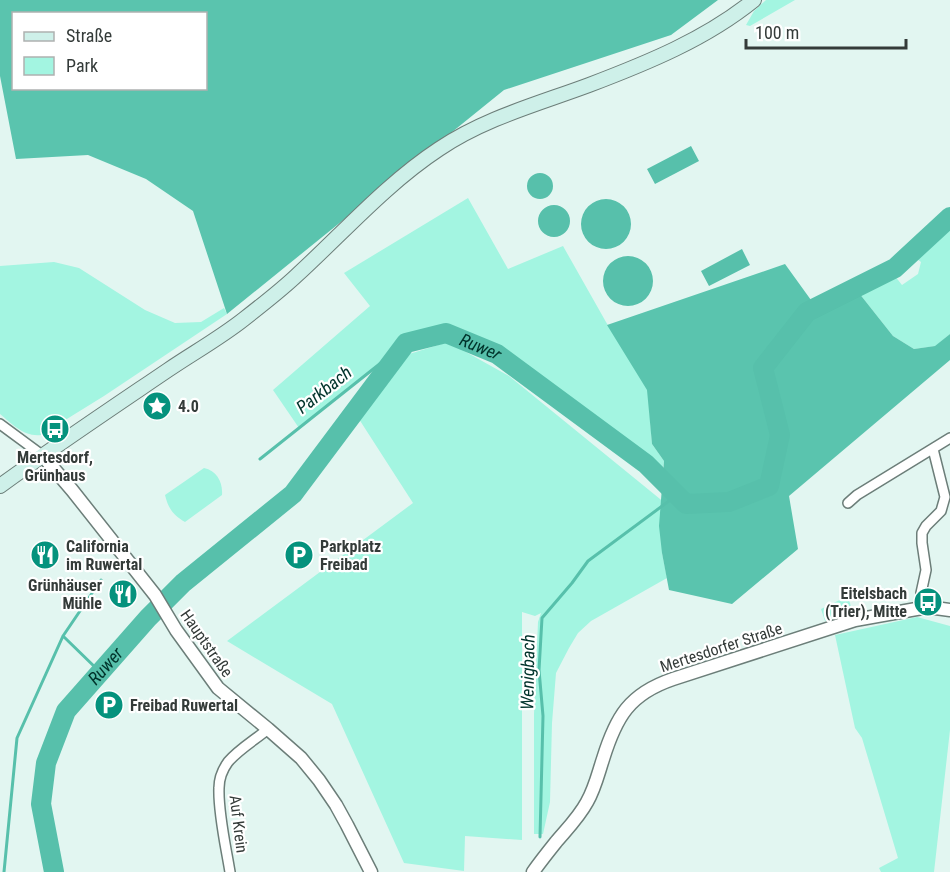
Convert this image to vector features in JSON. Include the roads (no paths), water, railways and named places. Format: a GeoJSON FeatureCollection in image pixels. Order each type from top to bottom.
{"type":"FeatureCollection","features":[{"type":"Feature","properties":{"kind":"main road"},"geometry":{"type":"LineString","coordinates":[[0,486],[42,455],[242,321],[295,277],[363,211],[439,149],[515,111],[589,85],[668,53],[708,31],[754,0]]}},
{"type":"Feature","properties":{"kind":"street"},"geometry":{"type":"LineString","coordinates":[[0,424],[42,455]]}},
{"type":"Feature","properties":{"kind":"street"},"geometry":{"type":"LineString","coordinates":[[848,503],[857,495],[950,438]]}},
{"type":"Feature","properties":{"kind":"street"},"geometry":{"type":"LineString","coordinates":[[922,608],[921,592],[926,570],[922,533],[941,511],[945,497],[933,448]]}},
{"type":"Feature","properties":{"kind":"street","name":"Hauptstraße"},"geometry":{"type":"LineString","coordinates":[[42,455],[155,595],[218,688],[301,758],[319,780],[336,805],[370,872]]}},
{"type":"Feature","properties":{"kind":"street","name":"Mertesdorfer Straße"},"geometry":{"type":"LineString","coordinates":[[533,872],[583,810],[598,777],[613,729],[624,712],[641,694],[652,687],[855,620],[922,608],[950,610]]}},
{"type":"Feature","properties":{"kind":"street","name":"Auf Krein"},"geometry":{"type":"LineString","coordinates":[[230,872],[220,804],[220,779],[230,760],[268,729]]}},
{"type":"Feature","properties":{"kind":"waterway","name":"Ruwer"},"geometry":{"type":"LineString","coordinates":[[54,872],[41,804],[46,763],[66,711],[148,618],[183,583],[293,494],[406,343],[446,333],[497,354],[646,464],[686,504],[729,502],[769,486],[780,435],[763,368],[807,312],[895,268],[950,217]]}},
{"type":"Feature","properties":{"kind":"waterway","name":"Parkbach"},"geometry":{"type":"LineString","coordinates":[[260,459],[406,343]]}},
{"type":"Feature","properties":{"kind":"waterway","name":"Wenigbach"},"geometry":{"type":"LineString","coordinates":[[540,837],[543,716],[539,670],[542,618],[588,561],[677,495]]}},
{"type":"Feature","properties":{"kind":"waterway","name":"Parkbach"},"geometry":{"type":"LineString","coordinates":[[4,872],[17,738],[63,636],[101,580]]}},
{"type":"Feature","properties":{"kind":"waterway","name":"Parkbach"},"geometry":{"type":"LineString","coordinates":[[63,636],[100,672]]}},
{"type":"Feature","properties":{"kind":"place","name":"4.0"},"geometry":{"type":"Point","coordinates":[157,406]}},
{"type":"Feature","properties":{"kind":"place","name":"Mertesdorf, Grünhaus"},"geometry":{"type":"Point","coordinates":[55,429]}},
{"type":"Feature","properties":{"kind":"place","name":"California im Ruwertal"},"geometry":{"type":"Point","coordinates":[45,555]}},
{"type":"Feature","properties":{"kind":"place","name":"Parkplatz Freibad"},"geometry":{"type":"Point","coordinates":[299,555]}},
{"type":"Feature","properties":{"kind":"place","name":"Grünhäuser Mühle"},"geometry":{"type":"Point","coordinates":[123,594]}},
{"type":"Feature","properties":{"kind":"place","name":"Eitelsbach (Trier), Mitte"},"geometry":{"type":"Point","coordinates":[928,602]}},
{"type":"Feature","properties":{"kind":"place","name":"Freibad Ruwertal"},"geometry":{"type":"Point","coordinates":[109,705]}}]}
